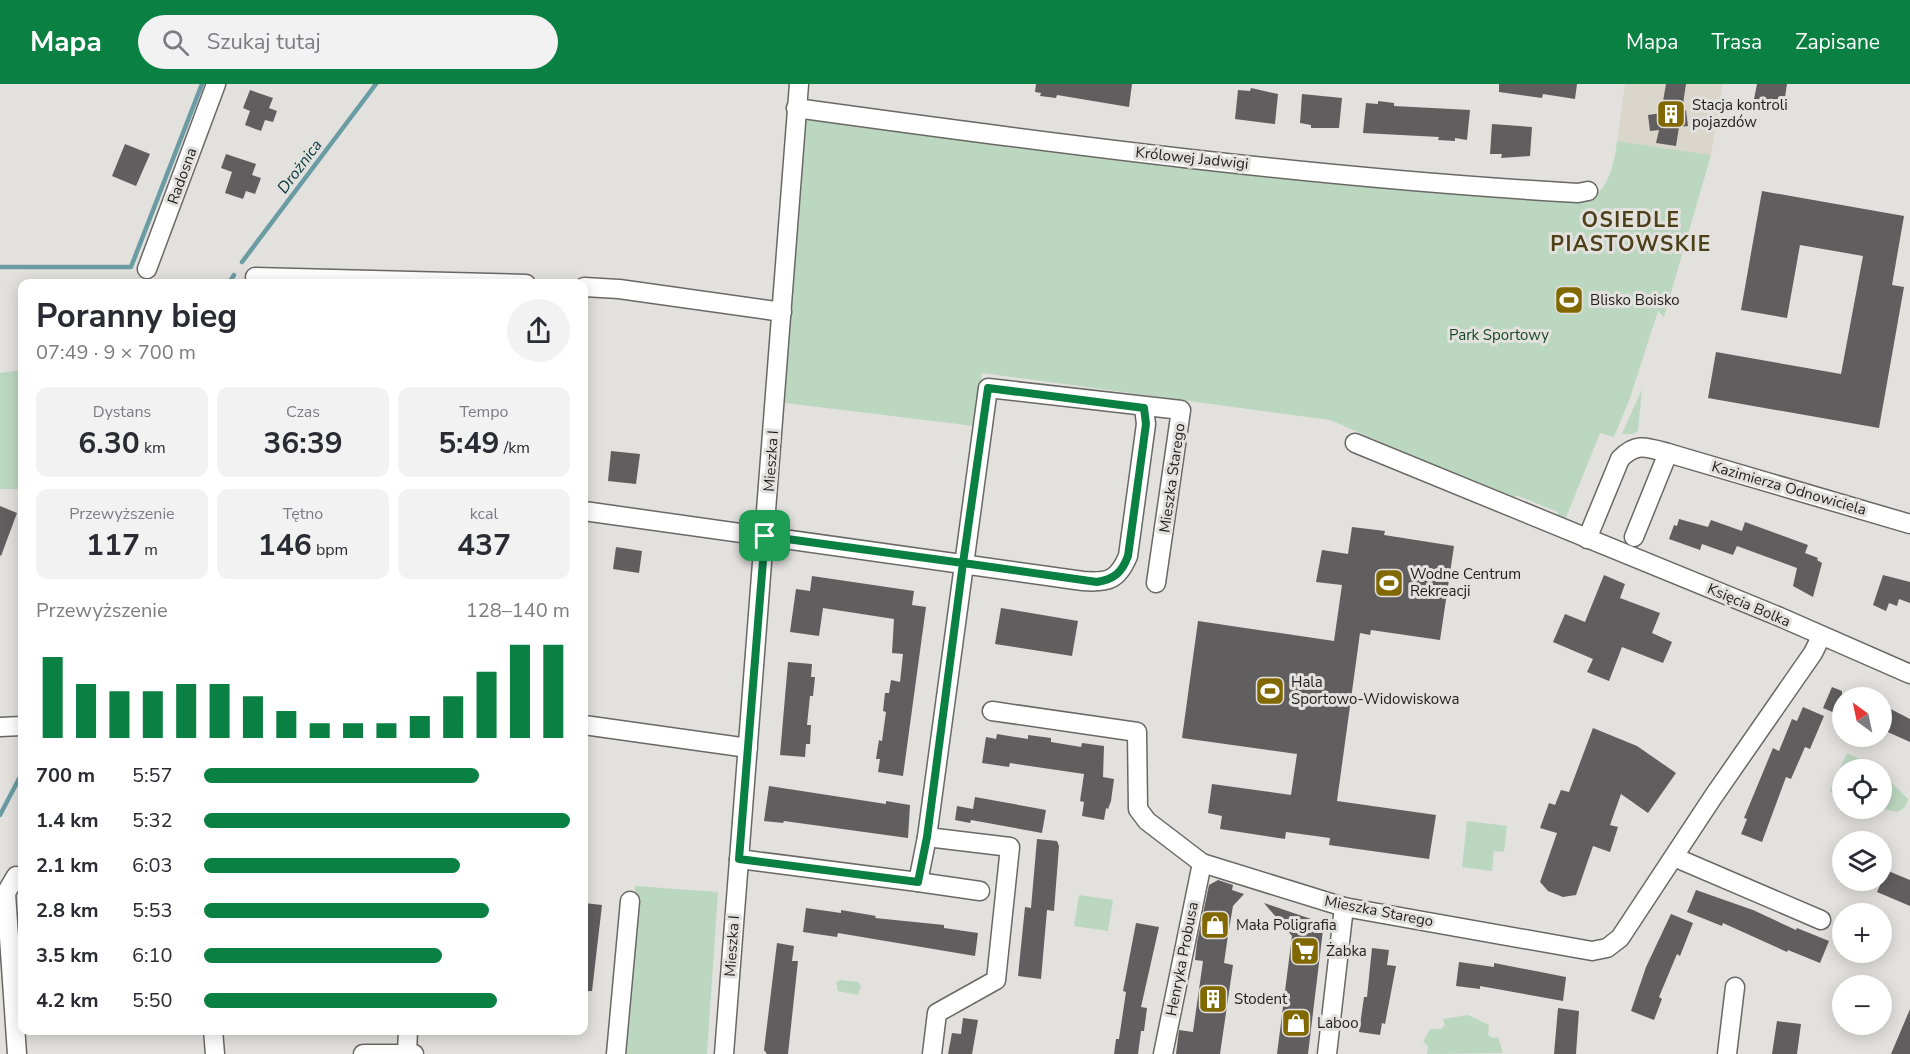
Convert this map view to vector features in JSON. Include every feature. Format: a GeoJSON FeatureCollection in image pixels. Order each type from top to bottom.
{"type":"FeatureCollection","features":[{"type":"Feature","properties":{"kind":"street","name":"Radosna"},"geometry":{"type":"LineString","coordinates":[[147,269],[216,84]]}},
{"type":"Feature","properties":{"kind":"street","name":"Mieszka I"},"geometry":{"type":"LineString","coordinates":[[724,1054],[799,84]]}},
{"type":"Feature","properties":{"kind":"street","name":"Królowej Jadwigi"},"geometry":{"type":"LineString","coordinates":[[796,108],[1166,156],[1472,187],[1578,193],[1588,191]]}},
{"type":"Feature","properties":{"kind":"street"},"geometry":{"type":"LineString","coordinates":[[255,277],[332,279]]}},
{"type":"Feature","properties":{"kind":"street"},"geometry":{"type":"LineString","coordinates":[[588,287],[619,289],[782,312]]}},
{"type":"Feature","properties":{"kind":"street"},"geometry":{"type":"LineString","coordinates":[[588,512],[963,563],[1097,582],[1109,580],[1122,571],[1128,556],[1146,424],[1144,408],[988,388],[963,563],[927,837],[918,882]]}},
{"type":"Feature","properties":{"kind":"street","name":"Mieszka Starego"},"geometry":{"type":"LineString","coordinates":[[1144,408],[1181,410],[1156,584]]}},
{"type":"Feature","properties":{"kind":"street","name":"Księcia Bolka"},"geometry":{"type":"LineString","coordinates":[[1355,443],[1780,617],[1821,637],[1910,674]]}},
{"type":"Feature","properties":{"kind":"street"},"geometry":{"type":"LineString","coordinates":[[1587,539],[1620,459],[1629,449],[1642,446],[1668,453],[1634,537]]}},
{"type":"Feature","properties":{"kind":"street","name":"Kazimierza Odnowiciela"},"geometry":{"type":"LineString","coordinates":[[1668,453],[1910,524]]}},
{"type":"Feature","properties":{"kind":"street","name":"Mieszka Starego"},"geometry":{"type":"LineString","coordinates":[[993,711],[1137,732],[1138,809],[1147,821],[1202,863],[1344,907],[1592,951],[1607,948],[1620,938],[1814,653],[1821,637]]}},
{"type":"Feature","properties":{"kind":"street"},"geometry":{"type":"LineString","coordinates":[[0,727],[18,726]]}},
{"type":"Feature","properties":{"kind":"street"},"geometry":{"type":"LineString","coordinates":[[588,726],[748,748]]}},
{"type":"Feature","properties":{"kind":"street"},"geometry":{"type":"LineString","coordinates":[[927,837],[1010,848],[996,980],[937,1013],[932,1054]]}},
{"type":"Feature","properties":{"kind":"street"},"geometry":{"type":"LineString","coordinates":[[1674,857],[1821,920]]}},
{"type":"Feature","properties":{"kind":"street"},"geometry":{"type":"LineString","coordinates":[[739,859],[980,891]]}},
{"type":"Feature","properties":{"kind":"street","name":"Henryka Probusa"},"geometry":{"type":"LineString","coordinates":[[1163,1054],[1202,863]]}},
{"type":"Feature","properties":{"kind":"street"},"geometry":{"type":"LineString","coordinates":[[15,876],[6,893],[17,1054]]}},
{"type":"Feature","properties":{"kind":"street"},"geometry":{"type":"LineString","coordinates":[[616,1054],[630,901]]}},
{"type":"Feature","properties":{"kind":"street"},"geometry":{"type":"LineString","coordinates":[[1327,1054],[1344,907]]}},
{"type":"Feature","properties":{"kind":"street"},"geometry":{"type":"LineString","coordinates":[[1727,1054],[1735,987]]}},
{"type":"Feature","properties":{"kind":"street"},"geometry":{"type":"LineString","coordinates":[[213,1035],[215,1054]]}},
{"type":"Feature","properties":{"kind":"street"},"geometry":{"type":"LineString","coordinates":[[407,1054],[408,1035]]}},
{"type":"Feature","properties":{"kind":"street"},"geometry":{"type":"LineString","coordinates":[[363,1054],[414,1054]]}},
{"type":"Feature","properties":{"kind":"shaded area"},"geometry":{"type":"Polygon","coordinates":[[[1625,84],[1723,84],[1711,155],[1617,141],[1625,84]]]}},
{"type":"Feature","properties":{"kind":"green space","name":"Park Sportowy"},"geometry":{"type":"Polygon","coordinates":[[[796,108],[1581,203],[1598,193],[1608,178],[1617,141],[1711,155],[1664,317],[1658,311],[1630,398],[1614,437],[1600,433],[1565,520],[1556,518],[1558,512],[1516,495],[1514,500],[1330,420],[982,373],[974,426],[785,403],[782,312],[796,108]]]}},
{"type":"Feature","properties":{"kind":"green space"},"geometry":{"type":"Polygon","coordinates":[[[18,371],[18,489],[0,489],[0,373],[18,371]]]}},
{"type":"Feature","properties":{"kind":"green space"},"geometry":{"type":"Polygon","coordinates":[[[1642,389],[1638,431],[1634,434],[1622,434],[1642,389]]]}},
{"type":"Feature","properties":{"kind":"green space"},"geometry":{"type":"Polygon","coordinates":[[[1847,753],[1859,759],[1844,759],[1847,753]]]}},
{"type":"Feature","properties":{"kind":"green space"},"geometry":{"type":"Polygon","coordinates":[[[1892,783],[1908,799],[1905,807],[1898,812],[1892,811],[1892,783]]]}},
{"type":"Feature","properties":{"kind":"green space"},"geometry":{"type":"Polygon","coordinates":[[[1467,821],[1507,826],[1504,852],[1494,851],[1492,871],[1462,867],[1467,821]]]}},
{"type":"Feature","properties":{"kind":"green space"},"geometry":{"type":"Polygon","coordinates":[[[635,886],[718,892],[707,1054],[624,1054],[635,886]]]}},
{"type":"Feature","properties":{"kind":"green space"},"geometry":{"type":"Polygon","coordinates":[[[1079,895],[1113,900],[1108,931],[1074,926],[1079,895]]]}},
{"type":"Feature","properties":{"kind":"green space"},"geometry":{"type":"Polygon","coordinates":[[[841,980],[858,982],[861,986],[858,995],[838,991],[836,982],[841,980]]]}},
{"type":"Feature","properties":{"kind":"green space"},"geometry":{"type":"Polygon","coordinates":[[[1468,1015],[1489,1025],[1488,1035],[1493,1038],[1498,1037],[1503,1053],[1427,1054],[1428,1046],[1423,1042],[1430,1029],[1441,1029],[1445,1025],[1443,1019],[1468,1015]]]}},
{"type":"Feature","properties":{"kind":"building"},"geometry":{"type":"Polygon","coordinates":[[[1036,84],[1132,84],[1129,107],[1057,95],[1056,98],[1040,96],[1041,93],[1035,92],[1036,84]]]}},
{"type":"Feature","properties":{"kind":"building"},"geometry":{"type":"Polygon","coordinates":[[[1499,84],[1577,84],[1575,99],[1543,94],[1542,98],[1499,92],[1499,84]]]}},
{"type":"Feature","properties":{"kind":"building","name":"Stacja kontroli pojazdów"},"geometry":{"type":"Polygon","coordinates":[[[1666,84],[1686,84],[1682,111],[1686,110],[1688,126],[1679,127],[1676,146],[1656,143],[1659,130],[1650,131],[1648,115],[1661,113],[1666,84]]]}},
{"type":"Feature","properties":{"kind":"building"},"geometry":{"type":"Polygon","coordinates":[[[1757,84],[1787,84],[1784,104],[1754,99],[1757,84]]]}},
{"type":"Feature","properties":{"kind":"building"},"geometry":{"type":"Polygon","coordinates":[[[1251,88],[1278,94],[1275,124],[1235,119],[1238,90],[1250,91],[1251,88]]]}},
{"type":"Feature","properties":{"kind":"building"},"geometry":{"type":"Polygon","coordinates":[[[250,90],[273,98],[269,108],[277,111],[273,122],[265,120],[261,131],[245,125],[250,111],[243,108],[250,90]]]}},
{"type":"Feature","properties":{"kind":"building"},"geometry":{"type":"Polygon","coordinates":[[[1302,94],[1342,98],[1339,128],[1311,128],[1311,125],[1300,123],[1302,94]]]}},
{"type":"Feature","properties":{"kind":"building"},"geometry":{"type":"Polygon","coordinates":[[[1378,101],[1394,103],[1394,106],[1470,110],[1467,140],[1455,138],[1455,141],[1438,140],[1439,137],[1363,133],[1366,103],[1378,104],[1378,101]]]}},
{"type":"Feature","properties":{"kind":"building"},"geometry":{"type":"Polygon","coordinates":[[[1492,124],[1532,127],[1530,156],[1501,158],[1502,154],[1490,154],[1492,124]]]}},
{"type":"Feature","properties":{"kind":"building"},"geometry":{"type":"Polygon","coordinates":[[[125,144],[150,154],[136,186],[112,176],[125,144]]]}},
{"type":"Feature","properties":{"kind":"building"},"geometry":{"type":"Polygon","coordinates":[[[226,154],[256,164],[252,175],[261,178],[255,194],[246,191],[243,199],[225,193],[232,172],[221,168],[226,154]]]}},
{"type":"Feature","properties":{"kind":"building"},"geometry":{"type":"Polygon","coordinates":[[[1762,191],[1904,216],[1892,285],[1904,287],[1879,428],[1708,398],[1716,352],[1841,374],[1863,256],[1800,245],[1787,318],[1741,310],[1762,191]]]}},
{"type":"Feature","properties":{"kind":"building"},"geometry":{"type":"Polygon","coordinates":[[[611,451],[640,454],[636,484],[608,481],[611,451]]]}},
{"type":"Feature","properties":{"kind":"building"},"geometry":{"type":"Polygon","coordinates":[[[0,506],[17,513],[1,556],[0,555],[0,506]]]}},
{"type":"Feature","properties":{"kind":"building"},"geometry":{"type":"Polygon","coordinates":[[[1679,519],[1708,527],[1711,520],[1742,531],[1745,522],[1808,545],[1805,553],[1818,558],[1817,560],[1822,563],[1813,597],[1793,586],[1797,568],[1737,546],[1733,555],[1702,544],[1700,550],[1669,539],[1679,519]]]}},
{"type":"Feature","properties":{"kind":"building"},"geometry":{"type":"Polygon","coordinates":[[[1352,527],[1385,531],[1384,535],[1454,546],[1440,640],[1371,630],[1370,635],[1360,633],[1337,801],[1436,815],[1429,859],[1329,845],[1330,838],[1286,832],[1285,839],[1220,829],[1222,816],[1208,813],[1212,784],[1291,795],[1297,754],[1182,738],[1198,621],[1334,641],[1342,585],[1316,582],[1322,550],[1348,554],[1352,527]]]}},
{"type":"Feature","properties":{"kind":"building"},"geometry":{"type":"Polygon","coordinates":[[[616,547],[642,551],[639,573],[613,569],[616,547]]]}},
{"type":"Feature","properties":{"kind":"building"},"geometry":{"type":"Polygon","coordinates":[[[1604,575],[1625,584],[1620,598],[1660,613],[1652,633],[1672,642],[1663,663],[1622,647],[1609,681],[1587,672],[1593,659],[1553,642],[1565,614],[1585,622],[1604,575]]]}},
{"type":"Feature","properties":{"kind":"building"},"geometry":{"type":"Polygon","coordinates":[[[1883,575],[1910,582],[1910,603],[1899,599],[1897,606],[1889,603],[1886,611],[1873,605],[1883,575]]]}},
{"type":"Feature","properties":{"kind":"building"},"geometry":{"type":"Polygon","coordinates":[[[812,576],[914,591],[912,605],[926,607],[903,776],[878,772],[880,759],[876,759],[879,740],[882,741],[886,712],[883,711],[885,693],[889,693],[891,680],[900,682],[903,654],[892,653],[894,619],[823,608],[819,636],[790,632],[796,589],[810,591],[812,576]]]}},
{"type":"Feature","properties":{"kind":"building"},"geometry":{"type":"Polygon","coordinates":[[[1001,608],[1078,621],[1072,656],[995,644],[1001,608]]]}},
{"type":"Feature","properties":{"kind":"building"},"geometry":{"type":"Polygon","coordinates":[[[788,662],[812,664],[811,677],[815,677],[813,696],[810,696],[807,725],[811,725],[810,744],[806,744],[805,757],[780,755],[788,662]]]}},
{"type":"Feature","properties":{"kind":"building"},"geometry":{"type":"Polygon","coordinates":[[[1832,687],[1832,712],[1823,708],[1832,687]]]}},
{"type":"Feature","properties":{"kind":"building"},"geometry":{"type":"Polygon","coordinates":[[[1803,707],[1824,716],[1810,749],[1805,747],[1791,779],[1786,777],[1762,842],[1741,834],[1747,819],[1744,818],[1773,748],[1779,751],[1792,719],[1797,721],[1803,707]]]}},
{"type":"Feature","properties":{"kind":"building"},"geometry":{"type":"Polygon","coordinates":[[[1892,710],[1910,719],[1910,742],[1892,734],[1892,710]]]}},
{"type":"Feature","properties":{"kind":"building"},"geometry":{"type":"Polygon","coordinates":[[[1593,728],[1637,746],[1676,773],[1648,813],[1621,794],[1610,825],[1618,827],[1610,852],[1593,846],[1576,895],[1563,897],[1548,891],[1540,882],[1557,833],[1540,828],[1549,803],[1555,805],[1561,790],[1569,792],[1593,728]]]}},
{"type":"Feature","properties":{"kind":"building"},"geometry":{"type":"Polygon","coordinates":[[[997,734],[1028,739],[1028,735],[1051,738],[1051,742],[1081,747],[1082,743],[1104,746],[1103,777],[1114,779],[1111,801],[1108,809],[1106,808],[1104,820],[1082,816],[1084,802],[1080,801],[1084,774],[1010,763],[1009,767],[982,763],[986,737],[996,739],[997,734]]]}},
{"type":"Feature","properties":{"kind":"building"},"geometry":{"type":"Polygon","coordinates":[[[769,786],[886,804],[886,801],[910,805],[908,838],[784,821],[783,823],[764,821],[769,786]]]}},
{"type":"Feature","properties":{"kind":"building"},"geometry":{"type":"Polygon","coordinates":[[[975,797],[1046,810],[1042,833],[971,820],[970,823],[955,820],[957,806],[973,809],[975,797]]]}},
{"type":"Feature","properties":{"kind":"building"},"geometry":{"type":"Polygon","coordinates":[[[1037,839],[1057,841],[1059,846],[1054,911],[1047,910],[1041,979],[1018,976],[1025,907],[1031,908],[1037,839]]]}},
{"type":"Feature","properties":{"kind":"building"},"geometry":{"type":"Polygon","coordinates":[[[1892,873],[1910,880],[1910,906],[1877,892],[1892,891],[1892,873]]]}},
{"type":"Feature","properties":{"kind":"building"},"geometry":{"type":"Polygon","coordinates":[[[1218,880],[1233,885],[1232,890],[1244,894],[1233,906],[1228,935],[1224,963],[1233,965],[1220,1054],[1176,1054],[1179,1030],[1193,1032],[1203,961],[1195,960],[1197,942],[1209,885],[1218,880]]]}},
{"type":"Feature","properties":{"kind":"building"},"geometry":{"type":"Polygon","coordinates":[[[1696,890],[1829,941],[1820,963],[1788,950],[1787,952],[1723,923],[1722,926],[1687,912],[1696,890]]]}},
{"type":"Feature","properties":{"kind":"building"},"geometry":{"type":"Polygon","coordinates":[[[588,903],[602,905],[592,991],[588,991],[588,903]]]}},
{"type":"Feature","properties":{"kind":"building"},"geometry":{"type":"Polygon","coordinates":[[[1264,903],[1317,921],[1323,930],[1308,1054],[1277,1054],[1292,936],[1264,903]]]}},
{"type":"Feature","properties":{"kind":"building"},"geometry":{"type":"Polygon","coordinates":[[[806,908],[841,913],[841,910],[876,916],[875,918],[944,925],[944,928],[978,933],[975,956],[838,933],[837,937],[803,932],[806,908]]]}},
{"type":"Feature","properties":{"kind":"building"},"geometry":{"type":"Polygon","coordinates":[[[1671,914],[1693,923],[1680,956],[1677,954],[1659,997],[1662,999],[1654,1020],[1631,1011],[1646,967],[1671,914]]]}},
{"type":"Feature","properties":{"kind":"building"},"geometry":{"type":"Polygon","coordinates":[[[1136,923],[1159,927],[1141,1007],[1147,1008],[1144,1031],[1141,1031],[1138,1054],[1114,1054],[1116,1039],[1119,1039],[1126,992],[1123,991],[1136,923]]]}},
{"type":"Feature","properties":{"kind":"building"},"geometry":{"type":"Polygon","coordinates":[[[777,943],[794,946],[792,961],[798,961],[788,1054],[767,1054],[764,1050],[777,943]]]}},
{"type":"Feature","properties":{"kind":"building"},"geometry":{"type":"Polygon","coordinates":[[[1372,948],[1389,950],[1387,965],[1396,966],[1385,1024],[1382,1023],[1380,1035],[1359,1032],[1364,997],[1367,997],[1372,948]]]}},
{"type":"Feature","properties":{"kind":"building"},"geometry":{"type":"Polygon","coordinates":[[[1459,962],[1494,967],[1494,963],[1566,977],[1563,1001],[1480,986],[1480,989],[1456,986],[1459,962]]]}},
{"type":"Feature","properties":{"kind":"building"},"geometry":{"type":"Polygon","coordinates":[[[1558,1008],[1579,1011],[1576,1054],[1554,1054],[1558,1008]]]}},
{"type":"Feature","properties":{"kind":"building"},"geometry":{"type":"Polygon","coordinates":[[[1910,1009],[1910,1054],[1891,1054],[1910,1009]]]}},
{"type":"Feature","properties":{"kind":"building"},"geometry":{"type":"Polygon","coordinates":[[[963,1018],[978,1020],[972,1054],[948,1054],[952,1033],[961,1034],[963,1018]]]}},
{"type":"Feature","properties":{"kind":"building"},"geometry":{"type":"Polygon","coordinates":[[[1777,1021],[1801,1024],[1797,1054],[1772,1054],[1777,1021]]]}},
{"type":"Feature","properties":{"kind":"waterway"},"geometry":{"type":"LineString","coordinates":[[0,267],[131,267],[202,84]]}},
{"type":"Feature","properties":{"kind":"waterway","name":"Drożnica"},"geometry":{"type":"LineString","coordinates":[[242,262],[376,84]]}},
{"type":"Feature","properties":{"kind":"waterway","name":"Drożnica"},"geometry":{"type":"LineString","coordinates":[[231,279],[234,275]]}},
{"type":"Feature","properties":{"kind":"waterway","name":"Drożnica"},"geometry":{"type":"LineString","coordinates":[[0,815],[18,781]]}},
{"type":"Feature","properties":{"kind":"place","name":"Stacja kontroli pojazdów"},"geometry":{"type":"Point","coordinates":[1671,114]}},
{"type":"Feature","properties":{"kind":"place","name":"Blisko Boisko"},"geometry":{"type":"Point","coordinates":[1569,300]}},
{"type":"Feature","properties":{"kind":"place","name":"Wodne Centrum Rekreacji"},"geometry":{"type":"Point","coordinates":[1389,583]}},
{"type":"Feature","properties":{"kind":"place","name":"Hala Sportowo-Widowiskowa"},"geometry":{"type":"Point","coordinates":[1270,691]}},
{"type":"Feature","properties":{"kind":"place","name":"Mała Poligrafia"},"geometry":{"type":"Point","coordinates":[1215,925]}},
{"type":"Feature","properties":{"kind":"place","name":"Żabka"},"geometry":{"type":"Point","coordinates":[1305,951]}},
{"type":"Feature","properties":{"kind":"place","name":"Stodent"},"geometry":{"type":"Point","coordinates":[1213,999]}},
{"type":"Feature","properties":{"kind":"place","name":"Laboo"},"geometry":{"type":"Point","coordinates":[1296,1023]}},
{"type":"Feature","properties":{"kind":"district","name":"OSIEDLE PIASTOWSKIE"},"geometry":{"type":"Point","coordinates":[1631,232]}},
{"type":"Feature","properties":{"kind":"route"},"geometry":{"type":"LineString","coordinates":[[765,536],[739,859],[918,882],[927,837],[963,563],[1097,582],[1109,580],[1122,571],[1128,556],[1146,424],[1144,408],[988,388],[972,514],[963,563],[765,536]]}}]}
